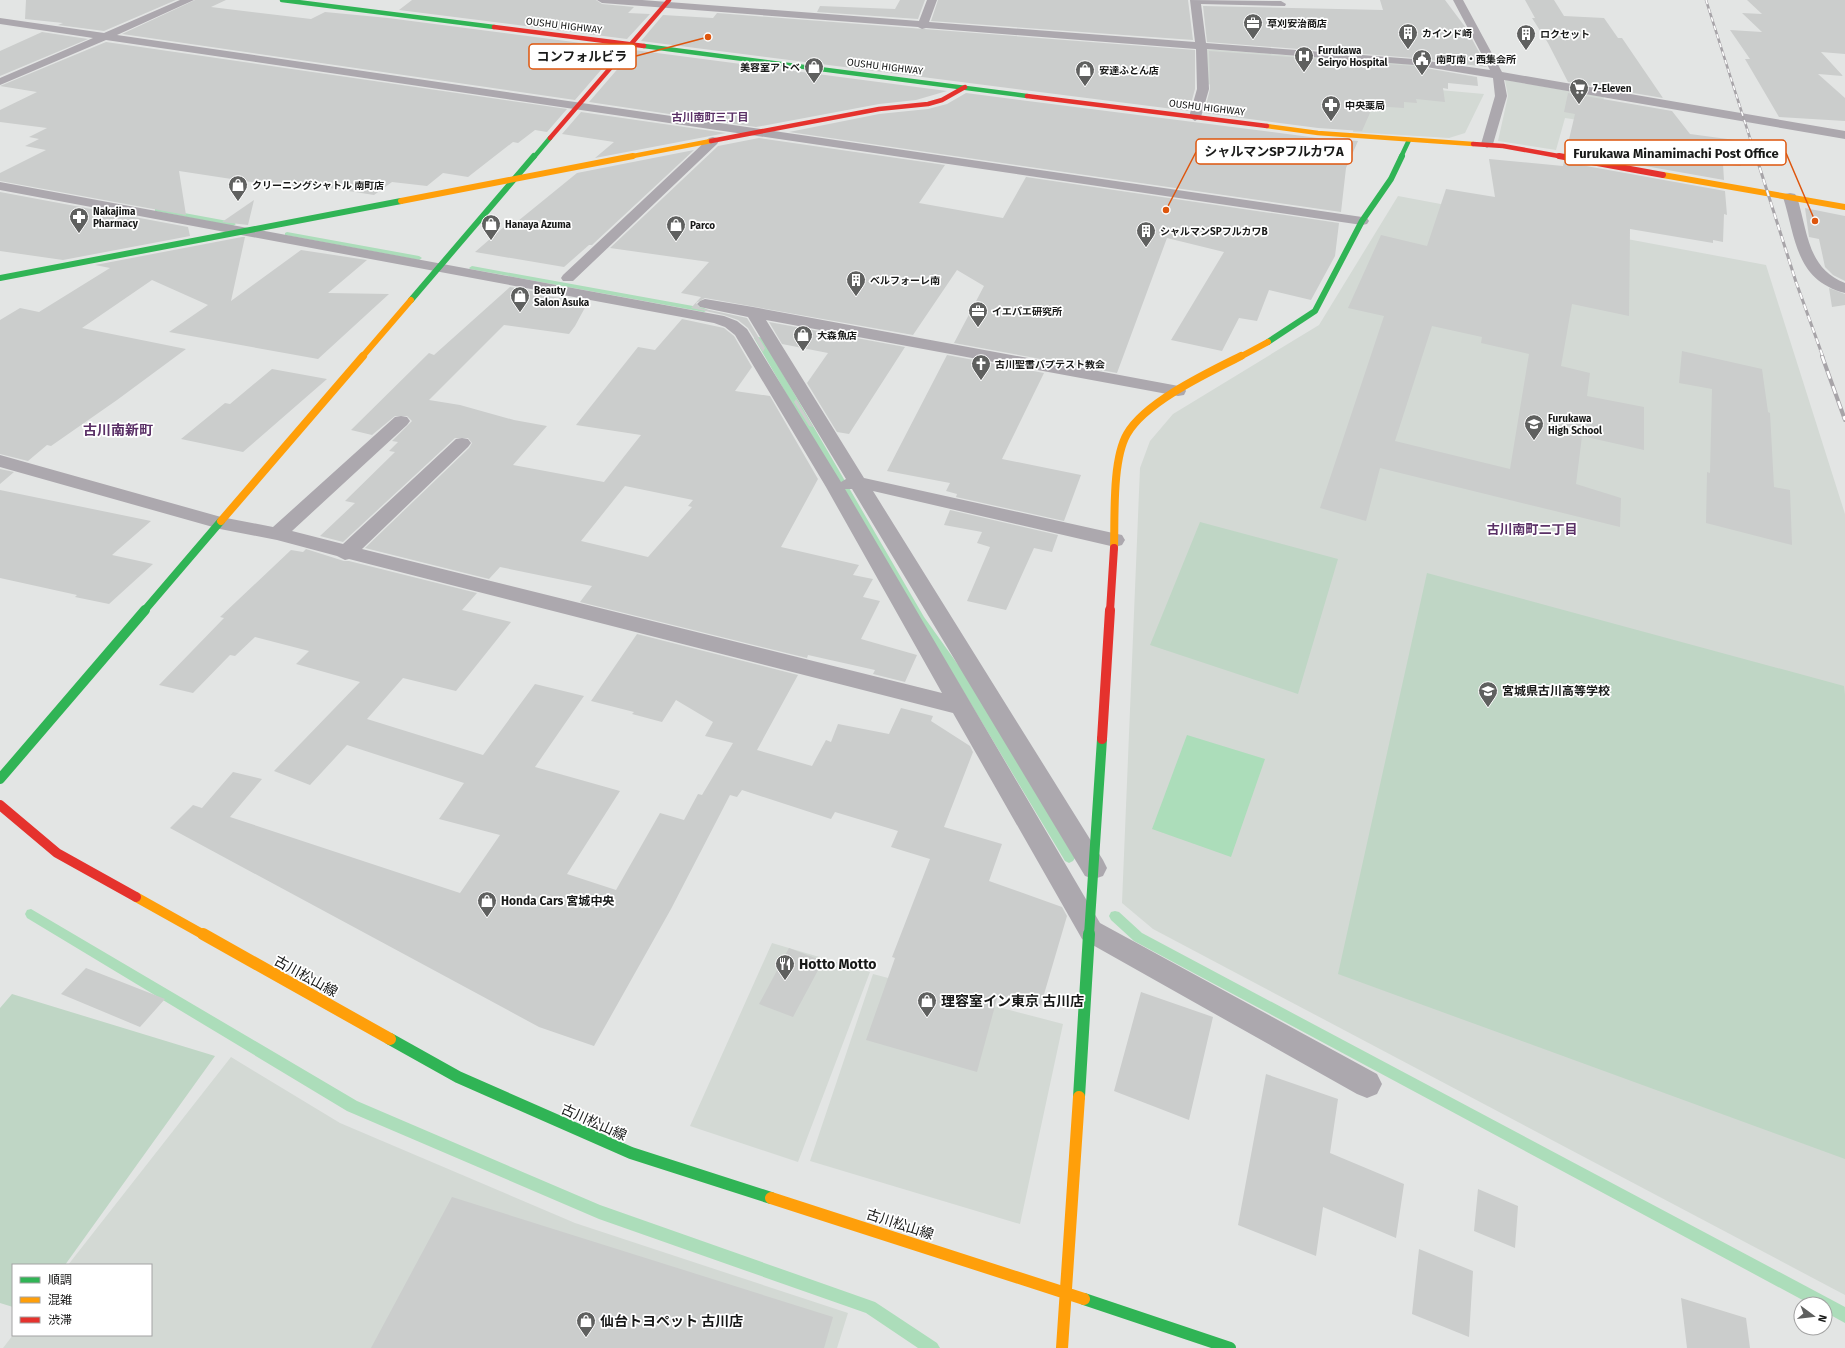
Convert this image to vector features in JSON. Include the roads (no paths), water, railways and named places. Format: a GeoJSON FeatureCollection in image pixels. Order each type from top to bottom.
{"type":"FeatureCollection","features":[{"type":"Feature","properties":{"kind":"street"},"geometry":{"type":"LineString","coordinates":[[0,82],[189,0]]}},
{"type":"Feature","properties":{"kind":"street","name":"OUSHU HIGHWAY"},"geometry":{"type":"LineString","coordinates":[[282,0],[1318,133],[1487,144],[1845,207]]}},
{"type":"Feature","properties":{"kind":"street"},"geometry":{"type":"LineString","coordinates":[[602,0],[667,3],[922,26],[1414,62],[1498,75],[1845,135]]}},
{"type":"Feature","properties":{"kind":"street"},"geometry":{"type":"LineString","coordinates":[[922,26],[932,0]]}},
{"type":"Feature","properties":{"kind":"street"},"geometry":{"type":"LineString","coordinates":[[1195,117],[1203,89],[1201,47],[1195,0],[1281,4]]}},
{"type":"Feature","properties":{"kind":"street"},"geometry":{"type":"LineString","coordinates":[[1458,0],[1498,75],[1500,96],[1487,144]]}},
{"type":"Feature","properties":{"kind":"street"},"geometry":{"type":"LineString","coordinates":[[0,779],[667,3]]}},
{"type":"Feature","properties":{"kind":"street"},"geometry":{"type":"LineString","coordinates":[[0,21],[1362,221]]}},
{"type":"Feature","properties":{"kind":"street"},"geometry":{"type":"LineString","coordinates":[[0,278],[879,109],[928,104],[942,100],[965,87]]}},
{"type":"Feature","properties":{"kind":"street"},"geometry":{"type":"LineString","coordinates":[[1062,1348],[1091,931],[1119,458],[1127,434],[1142,416],[1178,391],[1285,332],[1315,311],[1362,221],[1391,179],[1409,140]]}},
{"type":"Feature","properties":{"kind":"street"},"geometry":{"type":"LineString","coordinates":[[568,278],[713,141]]}},
{"type":"Feature","properties":{"kind":"street"},"geometry":{"type":"LineString","coordinates":[[0,173],[276,224],[444,262],[659,301],[753,312],[1178,391]]}},
{"type":"Feature","properties":{"kind":"street"},"geometry":{"type":"LineString","coordinates":[[0,186],[242,231],[444,262],[568,278],[659,301],[731,324],[741,332],[846,485],[1094,868]]}},
{"type":"Feature","properties":{"kind":"street"},"geometry":{"type":"LineString","coordinates":[[1790,197],[1811,264],[1824,278],[1845,288]]}},
{"type":"Feature","properties":{"kind":"street"},"geometry":{"type":"LineString","coordinates":[[753,312],[846,485],[960,706],[1091,931],[1367,1084]]}},
{"type":"Feature","properties":{"kind":"street"},"geometry":{"type":"LineString","coordinates":[[277,534],[401,421]]}},
{"type":"Feature","properties":{"kind":"street"},"geometry":{"type":"LineString","coordinates":[[346,553],[462,443]]}},
{"type":"Feature","properties":{"kind":"street"},"geometry":{"type":"LineString","coordinates":[[0,461],[220,523],[277,534],[346,553],[960,706]]}},
{"type":"Feature","properties":{"kind":"street"},"geometry":{"type":"LineString","coordinates":[[846,485],[1115,540]]}},
{"type":"Feature","properties":{"kind":"street","name":"古川松山線"},"geometry":{"type":"LineString","coordinates":[[0,805],[57,853],[458,1077],[631,1153],[1067,1293],[1230,1348]]}},
{"type":"Feature","properties":{"kind":"waterway"},"geometry":{"type":"LineString","coordinates":[[157,210],[233,224]]}},
{"type":"Feature","properties":{"kind":"waterway"},"geometry":{"type":"LineString","coordinates":[[287,234],[419,258]]}},
{"type":"Feature","properties":{"kind":"waterway"},"geometry":{"type":"LineString","coordinates":[[472,268],[704,310]]}},
{"type":"Feature","properties":{"kind":"waterway"},"geometry":{"type":"LineString","coordinates":[[758,338],[921,619],[960,676],[1069,858]]}},
{"type":"Feature","properties":{"kind":"waterway"},"geometry":{"type":"LineString","coordinates":[[31,914],[352,1106],[599,1212],[870,1307],[932,1348]]}},
{"type":"Feature","properties":{"kind":"waterway"},"geometry":{"type":"LineString","coordinates":[[1115,916],[1138,937],[1845,1315]]}},
{"type":"Feature","properties":{"kind":"railway"},"geometry":{"type":"LineString","coordinates":[[1706,0],[1756,157]]}},
{"type":"Feature","properties":{"kind":"railway"},"geometry":{"type":"LineString","coordinates":[[1756,156],[1796,282],[1823,357]]}},
{"type":"Feature","properties":{"kind":"railway"},"geometry":{"type":"LineString","coordinates":[[1822,356],[1845,420]]}},
{"type":"Feature","properties":{"kind":"place","name":"コンフォルビラ"},"geometry":{"type":"Point","coordinates":[708,37]}},
{"type":"Feature","properties":{"kind":"place","name":"草刈安治商店"},"geometry":{"type":"Point","coordinates":[1253,40]}},
{"type":"Feature","properties":{"kind":"place","name":"カインド崎"},"geometry":{"type":"Point","coordinates":[1408,50]}},
{"type":"Feature","properties":{"kind":"place","name":"ロクセット"},"geometry":{"type":"Point","coordinates":[1526,51]}},
{"type":"Feature","properties":{"kind":"place","name":"Furukawa Seiryo Hospital"},"geometry":{"type":"Point","coordinates":[1304,73]}},
{"type":"Feature","properties":{"kind":"place","name":"南町南・西集会所"},"geometry":{"type":"Point","coordinates":[1422,76]}},
{"type":"Feature","properties":{"kind":"place","name":"美容室アトベ"},"geometry":{"type":"Point","coordinates":[814,84]}},
{"type":"Feature","properties":{"kind":"place","name":"安達ふとん店"},"geometry":{"type":"Point","coordinates":[1085,87]}},
{"type":"Feature","properties":{"kind":"place","name":"7-Eleven"},"geometry":{"type":"Point","coordinates":[1579,105]}},
{"type":"Feature","properties":{"kind":"place","name":"中央薬局"},"geometry":{"type":"Point","coordinates":[1331,122]}},
{"type":"Feature","properties":{"kind":"place","name":"クリーニングシャトル 南町店"},"geometry":{"type":"Point","coordinates":[238,202]}},
{"type":"Feature","properties":{"kind":"place","name":"シャルマンSPフルカワA"},"geometry":{"type":"Point","coordinates":[1166,210]}},
{"type":"Feature","properties":{"kind":"place","name":"Furukawa Minamimachi Post Office"},"geometry":{"type":"Point","coordinates":[1815,221]}},
{"type":"Feature","properties":{"kind":"place","name":"Nakajima Pharmacy"},"geometry":{"type":"Point","coordinates":[79,234]}},
{"type":"Feature","properties":{"kind":"place","name":"Hanaya Azuma"},"geometry":{"type":"Point","coordinates":[491,241]}},
{"type":"Feature","properties":{"kind":"place","name":"Parco"},"geometry":{"type":"Point","coordinates":[676,242]}},
{"type":"Feature","properties":{"kind":"place","name":"シャルマンSPフルカワB"},"geometry":{"type":"Point","coordinates":[1146,248]}},
{"type":"Feature","properties":{"kind":"place","name":"ベルフォーレ南"},"geometry":{"type":"Point","coordinates":[856,297]}},
{"type":"Feature","properties":{"kind":"place","name":"Beauty Salon Asuka"},"geometry":{"type":"Point","coordinates":[520,313]}},
{"type":"Feature","properties":{"kind":"place","name":"イエバエ研究所"},"geometry":{"type":"Point","coordinates":[978,328]}},
{"type":"Feature","properties":{"kind":"place","name":"大森魚店"},"geometry":{"type":"Point","coordinates":[803,352]}},
{"type":"Feature","properties":{"kind":"place","name":"古川聖書バプテスト教会"},"geometry":{"type":"Point","coordinates":[981,381]}},
{"type":"Feature","properties":{"kind":"place","name":"Furukawa High School"},"geometry":{"type":"Point","coordinates":[1534,441]}},
{"type":"Feature","properties":{"kind":"place","name":"宮城県古川高等学校"},"geometry":{"type":"Point","coordinates":[1488,708]}},
{"type":"Feature","properties":{"kind":"place","name":"Honda Cars 宮城中央"},"geometry":{"type":"Point","coordinates":[487,918]}},
{"type":"Feature","properties":{"kind":"place","name":"Hotto Motto"},"geometry":{"type":"Point","coordinates":[785,981]}},
{"type":"Feature","properties":{"kind":"place","name":"理容室イン東京 古川店"},"geometry":{"type":"Point","coordinates":[927,1018]}},
{"type":"Feature","properties":{"kind":"place","name":"仙台トヨペット 古川店"},"geometry":{"type":"Point","coordinates":[586,1338]}},
{"type":"Feature","properties":{"kind":"district","name":"古川南町三丁目"},"geometry":{"type":"Point","coordinates":[710,117]}},
{"type":"Feature","properties":{"kind":"district","name":"古川南新町"},"geometry":{"type":"Point","coordinates":[118,430]}},
{"type":"Feature","properties":{"kind":"district","name":"古川南町二丁目"},"geometry":{"type":"Point","coordinates":[1532,529]}}]}
